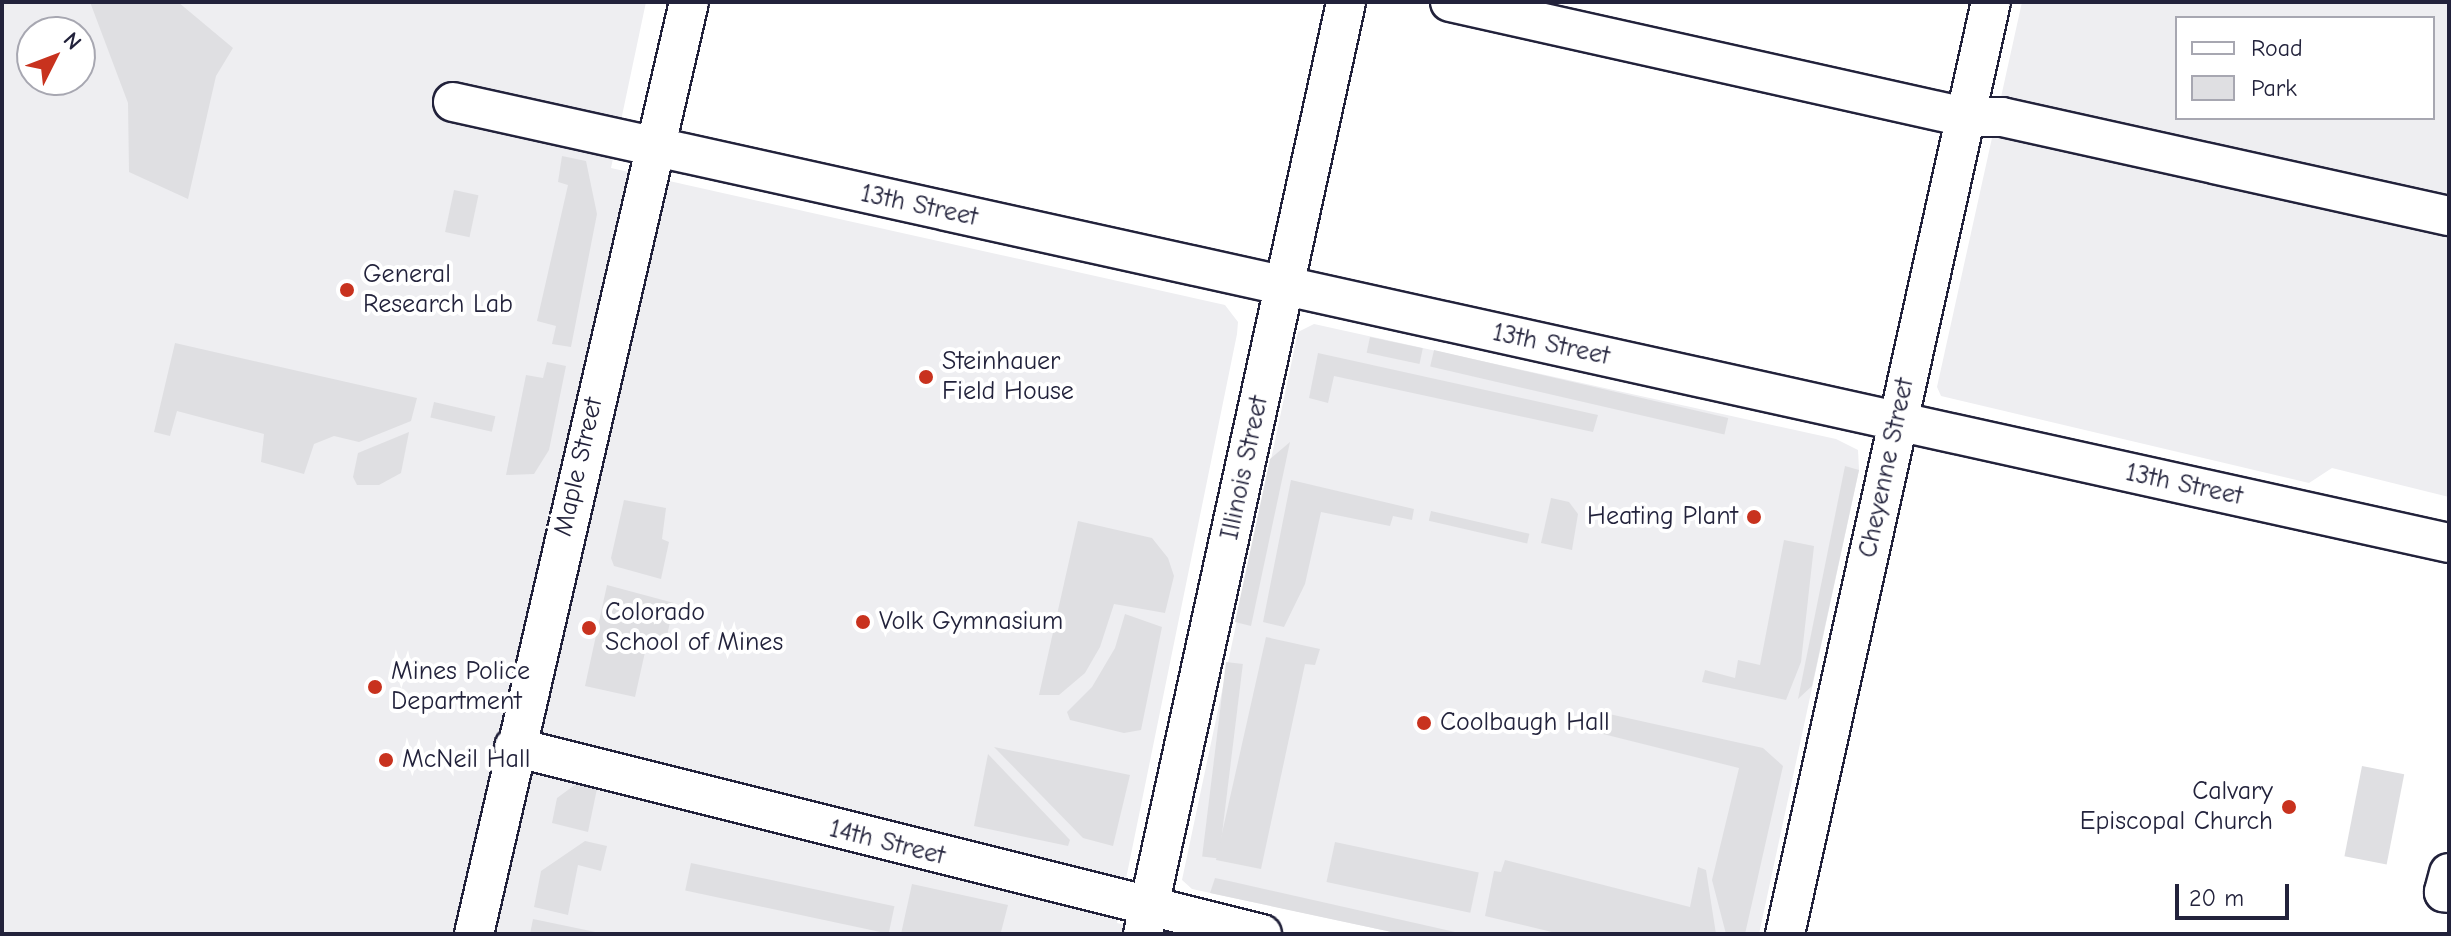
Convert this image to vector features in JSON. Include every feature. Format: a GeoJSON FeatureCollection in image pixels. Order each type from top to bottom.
{"type":"FeatureCollection","features":[{"type":"Feature","properties":{"kind":"street","name":"Maple Street"},"geometry":{"type":"LineString","coordinates":[[474,934],[514,747],[689,2]]}},
{"type":"Feature","properties":{"kind":"street","name":"Illinois Street"},"geometry":{"type":"LineString","coordinates":[[1146,921],[1346,2]]}},
{"type":"Feature","properties":{"kind":"street"},"geometry":{"type":"LineString","coordinates":[[1450,2],[1965,117],[2002,117],[2449,216]]}},
{"type":"Feature","properties":{"kind":"street","name":"Cheyenne Street"},"geometry":{"type":"LineString","coordinates":[[1785,934],[1991,2]]}},
{"type":"Feature","properties":{"kind":"street","name":"13th Street"},"geometry":{"type":"LineString","coordinates":[[453,102],[2449,543]]}},
{"type":"Feature","properties":{"kind":"street","name":"14th Street"},"geometry":{"type":"LineString","coordinates":[[514,747],[1146,921],[1262,934]]}},
{"type":"Feature","properties":{"kind":"shaded area","name":"Colorado School of Mines"},"geometry":{"type":"Polygon","coordinates":[[[2,2],[646,2],[611,168],[1225,305],[1238,322],[1237,334],[1117,923],[1159,934],[2,934],[2,2]]]}},
{"type":"Feature","properties":{"kind":"shaded area"},"geometry":{"type":"Polygon","coordinates":[[[2022,2],[2449,2],[2449,497],[2332,468],[2309,483],[1941,396],[1937,387],[2022,2]]]}},
{"type":"Feature","properties":{"kind":"shaded area"},"geometry":{"type":"Polygon","coordinates":[[[1314,324],[1836,439],[1858,450],[1859,470],[1759,934],[1401,934],[1192,889],[1182,880],[1298,332],[1314,324]]]}},
{"type":"Feature","properties":{"kind":"green space"},"geometry":{"type":"Polygon","coordinates":[[[90,2],[178,2],[233,48],[216,76],[188,199],[129,172],[128,103],[90,2]]]}},
{"type":"Feature","properties":{"kind":"green space"},"geometry":{"type":"Polygon","coordinates":[[[562,156],[586,161],[597,214],[571,347],[552,344],[556,326],[537,321],[568,185],[558,182],[562,156]]]}},
{"type":"Feature","properties":{"kind":"green space"},"geometry":{"type":"Polygon","coordinates":[[[454,190],[478,195],[470,237],[445,232],[454,190]]]}},
{"type":"Feature","properties":{"kind":"green space"},"geometry":{"type":"Polygon","coordinates":[[[1370,337],[1423,348],[1419,364],[1367,353],[1370,337]]]}},
{"type":"Feature","properties":{"kind":"green space"},"geometry":{"type":"Polygon","coordinates":[[[175,343],[417,398],[411,421],[359,442],[334,436],[314,444],[304,474],[261,462],[264,434],[177,411],[170,436],[154,432],[175,343]]]}},
{"type":"Feature","properties":{"kind":"green space"},"geometry":{"type":"Polygon","coordinates":[[[1434,350],[1728,418],[1724,434],[1430,367],[1434,350]]]}},
{"type":"Feature","properties":{"kind":"green space"},"geometry":{"type":"Polygon","coordinates":[[[1318,353],[1598,415],[1593,432],[1334,376],[1328,403],[1309,398],[1318,353]]]}},
{"type":"Feature","properties":{"kind":"green space"},"geometry":{"type":"Polygon","coordinates":[[[547,362],[566,366],[549,450],[534,474],[506,475],[526,375],[543,378],[547,362]]]}},
{"type":"Feature","properties":{"kind":"green space"},"geometry":{"type":"Polygon","coordinates":[[[434,402],[495,416],[492,432],[430,418],[434,402]]]}},
{"type":"Feature","properties":{"kind":"green space"},"geometry":{"type":"Polygon","coordinates":[[[409,432],[401,473],[379,485],[357,485],[353,477],[358,453],[409,432]]]}},
{"type":"Feature","properties":{"kind":"green space"},"geometry":{"type":"Polygon","coordinates":[[[1290,442],[1251,626],[1235,622],[1270,459],[1290,442]]]}},
{"type":"Feature","properties":{"kind":"green space"},"geometry":{"type":"Polygon","coordinates":[[[1845,466],[1859,470],[1812,686],[1798,699],[1845,466]]]}},
{"type":"Feature","properties":{"kind":"green space"},"geometry":{"type":"Polygon","coordinates":[[[1291,480],[1414,509],[1412,520],[1393,516],[1390,526],[1321,512],[1305,584],[1284,627],[1263,622],[1291,480]]]}},
{"type":"Feature","properties":{"kind":"green space"},"geometry":{"type":"Polygon","coordinates":[[[1551,498],[1569,502],[1578,514],[1572,550],[1541,543],[1551,498]]]}},
{"type":"Feature","properties":{"kind":"green space"},"geometry":{"type":"Polygon","coordinates":[[[624,500],[666,508],[662,539],[669,542],[661,579],[614,566],[611,558],[624,500]]]}},
{"type":"Feature","properties":{"kind":"green space"},"geometry":{"type":"Polygon","coordinates":[[[1431,511],[1529,534],[1527,543],[1429,521],[1431,511]]]}},
{"type":"Feature","properties":{"kind":"green space"},"geometry":{"type":"Polygon","coordinates":[[[1078,521],[1152,538],[1168,558],[1174,576],[1165,613],[1114,604],[1100,647],[1085,673],[1059,695],[1039,695],[1078,521]]]}},
{"type":"Feature","properties":{"kind":"green space"},"geometry":{"type":"Polygon","coordinates":[[[1784,540],[1814,546],[1801,662],[1786,700],[1702,682],[1705,670],[1735,678],[1738,660],[1760,665],[1784,540]]]}},
{"type":"Feature","properties":{"kind":"green space"},"geometry":{"type":"Polygon","coordinates":[[[607,585],[674,603],[665,646],[647,643],[635,697],[585,686],[607,585]]]}},
{"type":"Feature","properties":{"kind":"green space"},"geometry":{"type":"Polygon","coordinates":[[[1125,614],[1162,627],[1141,730],[1124,733],[1070,720],[1067,712],[1092,687],[1115,648],[1125,614]]]}},
{"type":"Feature","properties":{"kind":"green space"},"geometry":{"type":"Polygon","coordinates":[[[1266,637],[1320,649],[1315,665],[1305,664],[1261,869],[1216,860],[1266,637]]]}},
{"type":"Feature","properties":{"kind":"green space"},"geometry":{"type":"Polygon","coordinates":[[[1226,662],[1243,664],[1219,859],[1202,857],[1226,662]]]}},
{"type":"Feature","properties":{"kind":"green space"},"geometry":{"type":"Polygon","coordinates":[[[1600,712],[1763,748],[1783,766],[1745,934],[1726,934],[1712,880],[1739,768],[1595,732],[1600,712]]]}},
{"type":"Feature","properties":{"kind":"green space"},"geometry":{"type":"Polygon","coordinates":[[[994,747],[1130,775],[1113,846],[1083,838],[994,747]]]}},
{"type":"Feature","properties":{"kind":"green space"},"geometry":{"type":"Polygon","coordinates":[[[988,754],[1070,840],[1068,846],[974,826],[988,754]]]}},
{"type":"Feature","properties":{"kind":"green space"},"geometry":{"type":"Polygon","coordinates":[[[2362,766],[2404,774],[2387,865],[2344,856],[2362,766]]]}},
{"type":"Feature","properties":{"kind":"green space"},"geometry":{"type":"Polygon","coordinates":[[[583,779],[598,784],[588,832],[552,823],[557,798],[583,779]]]}},
{"type":"Feature","properties":{"kind":"green space"},"geometry":{"type":"Polygon","coordinates":[[[585,841],[607,846],[601,871],[578,865],[568,915],[534,907],[541,871],[585,841]]]}},
{"type":"Feature","properties":{"kind":"green space"},"geometry":{"type":"Polygon","coordinates":[[[1335,842],[1479,873],[1470,913],[1326,882],[1335,842]]]}},
{"type":"Feature","properties":{"kind":"green space"},"geometry":{"type":"Polygon","coordinates":[[[1505,860],[1690,907],[1698,867],[1706,870],[1716,934],[1560,934],[1485,916],[1494,871],[1501,872],[1505,860]]]}},
{"type":"Feature","properties":{"kind":"green space"},"geometry":{"type":"Polygon","coordinates":[[[691,863],[894,906],[889,934],[685,890],[691,863]]]}},
{"type":"Feature","properties":{"kind":"green space"},"geometry":{"type":"Polygon","coordinates":[[[1215,878],[1464,934],[1401,934],[1210,893],[1215,878]]]}},
{"type":"Feature","properties":{"kind":"green space"},"geometry":{"type":"Polygon","coordinates":[[[912,884],[1008,905],[1001,932],[1008,934],[901,934],[912,884]]]}},
{"type":"Feature","properties":{"kind":"green space"},"geometry":{"type":"Polygon","coordinates":[[[533,919],[605,934],[530,934],[533,919]]]}},
{"type":"Feature","properties":{"kind":"place","name":"General Research Lab"},"geometry":{"type":"Point","coordinates":[347,290]}},
{"type":"Feature","properties":{"kind":"place","name":"Steinhauer Field House"},"geometry":{"type":"Point","coordinates":[926,377]}},
{"type":"Feature","properties":{"kind":"place","name":"Heating Plant"},"geometry":{"type":"Point","coordinates":[1754,517]}},
{"type":"Feature","properties":{"kind":"place","name":"Volk Gymnasium"},"geometry":{"type":"Point","coordinates":[863,622]}},
{"type":"Feature","properties":{"kind":"place","name":"Colorado School of Mines"},"geometry":{"type":"Point","coordinates":[589,628]}},
{"type":"Feature","properties":{"kind":"place","name":"Mines Police Department"},"geometry":{"type":"Point","coordinates":[375,687]}},
{"type":"Feature","properties":{"kind":"place","name":"Coolbaugh Hall"},"geometry":{"type":"Point","coordinates":[1424,723]}},
{"type":"Feature","properties":{"kind":"place","name":"McNeil Hall"},"geometry":{"type":"Point","coordinates":[386,760]}},
{"type":"Feature","properties":{"kind":"place","name":"Calvary Episcopal Church"},"geometry":{"type":"Point","coordinates":[2289,807]}}]}
